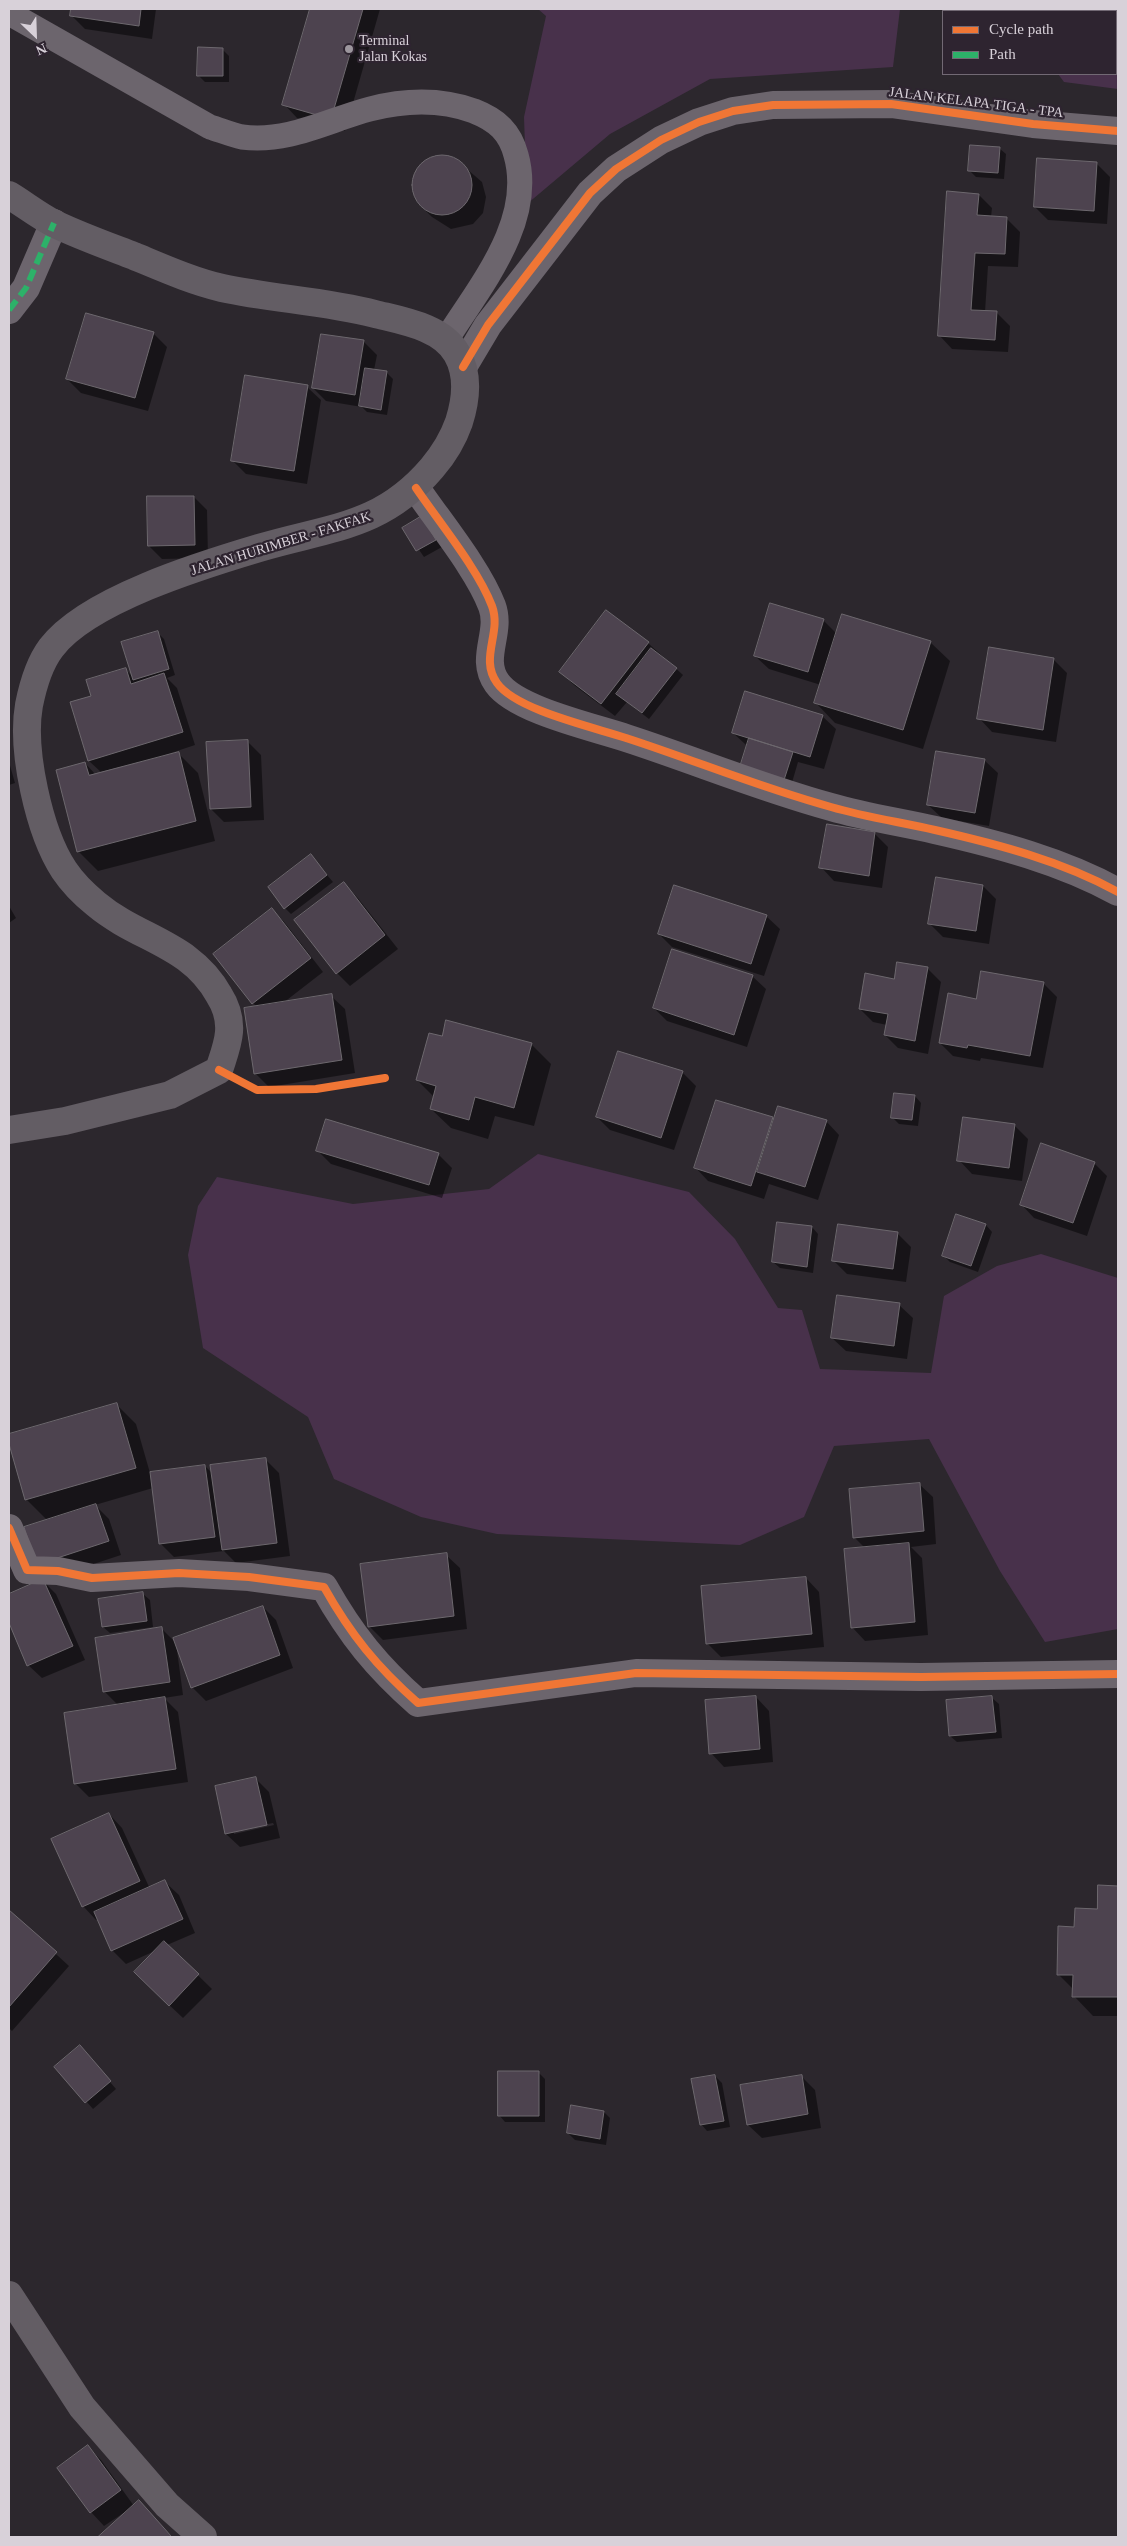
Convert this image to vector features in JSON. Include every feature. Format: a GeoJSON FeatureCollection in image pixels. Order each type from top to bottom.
{"type":"FeatureCollection","features":[{"type":"Feature","properties":{"kind":"main road","name":"JALAN HURIMBER - FAKFAK"},"geometry":{"type":"LineString","coordinates":[[9,195],[54,223],[187,277],[222,288],[360,310],[413,323],[446,340],[456,352],[463,367],[465,390],[461,416],[455,433],[443,454],[416,488],[390,507],[366,518],[260,548],[127,595],[92,612],[66,630],[50,649],[40,666],[28,711],[29,756],[32,789],[59,861],[66,873],[96,904],[124,923],[192,960],[203,971],[224,1004],[229,1031],[219,1070],[184,1090],[64,1121],[9,1130]]}},
{"type":"Feature","properties":{"kind":"main road"},"geometry":{"type":"LineString","coordinates":[[9,2296],[82,2407],[167,2505],[203,2537]]}},
{"type":"Feature","properties":{"kind":"street","name":"JALAN KELAPA TIGA - TPA"},"geometry":{"type":"LineString","coordinates":[[463,367],[488,325],[590,193],[616,169],[661,140],[699,122],[733,111],[773,105],[891,104],[1033,124],[1118,131]]}},
{"type":"Feature","properties":{"kind":"street"},"geometry":{"type":"LineString","coordinates":[[9,310],[26,288],[54,223]]}},
{"type":"Feature","properties":{"kind":"street"},"geometry":{"type":"LineString","coordinates":[[416,488],[487,595],[494,609],[495,629],[489,666],[497,684],[508,696],[544,712],[656,747],[760,786],[832,808],[937,830],[1051,862],[1118,892]]}},
{"type":"Feature","properties":{"kind":"street"},"geometry":{"type":"LineString","coordinates":[[9,1528],[27,1570],[58,1571],[92,1578],[179,1573],[249,1577],[324,1587],[348,1629],[386,1675],[418,1703],[636,1674],[921,1677],[1118,1674]]}},
{"type":"Feature","properties":{"kind":"lane"},"geometry":{"type":"LineString","coordinates":[[9,13],[210,126],[242,137],[282,135],[317,128],[371,108],[426,101],[458,106],[481,114],[502,126],[513,142],[521,172],[517,204],[506,239],[494,263],[446,340]]}},
{"type":"Feature","properties":{"kind":"shaded area"},"geometry":{"type":"Polygon","coordinates":[[[538,9],[900,9],[893,67],[710,79],[610,134],[527,204],[524,117],[546,16],[538,9]]]}},
{"type":"Feature","properties":{"kind":"shaded area"},"geometry":{"type":"Polygon","coordinates":[[[1118,9],[1118,89],[1064,82],[1059,75],[1117,75],[1117,10],[1053,10],[1118,9]]]}},
{"type":"Feature","properties":{"kind":"shaded area"},"geometry":{"type":"Polygon","coordinates":[[[538,1154],[689,1192],[735,1239],[778,1308],[802,1310],[820,1369],[931,1373],[944,1296],[997,1266],[1041,1254],[1118,1278],[1118,1629],[1045,1642],[1000,1571],[929,1439],[834,1446],[804,1517],[740,1545],[497,1534],[421,1517],[334,1479],[308,1417],[203,1348],[188,1255],[198,1206],[217,1177],[353,1204],[489,1189],[538,1154]]]}},
{"type":"Feature","properties":{"kind":"building"},"geometry":{"type":"Polygon","coordinates":[[[71,9],[141,9],[139,26],[70,16],[71,9]]]}},
{"type":"Feature","properties":{"kind":"building"},"geometry":{"type":"Polygon","coordinates":[[[310,9],[363,9],[331,119],[282,105],[310,9]]]}},
{"type":"Feature","properties":{"kind":"building"},"geometry":{"type":"Polygon","coordinates":[[[198,47],[223,48],[223,76],[197,76],[198,47]]]}},
{"type":"Feature","properties":{"kind":"building"},"geometry":{"type":"Polygon","coordinates":[[[970,145],[1000,147],[998,173],[968,171],[970,145]]]}},
{"type":"Feature","properties":{"kind":"building"},"geometry":{"type":"Polygon","coordinates":[[[436,155],[448,155],[464,163],[470,173],[472,185],[470,197],[464,207],[448,215],[436,215],[420,207],[412,191],[412,179],[420,163],[436,155]]]}},
{"type":"Feature","properties":{"kind":"building"},"geometry":{"type":"Polygon","coordinates":[[[1037,158],[1097,162],[1094,211],[1034,207],[1037,158]]]}},
{"type":"Feature","properties":{"kind":"building"},"geometry":{"type":"Polygon","coordinates":[[[947,191],[979,194],[977,215],[1007,217],[1005,254],[975,253],[971,310],[997,311],[995,340],[938,336],[947,191]]]}},
{"type":"Feature","properties":{"kind":"building"},"geometry":{"type":"Polygon","coordinates":[[[86,313],[154,332],[135,398],[66,379],[86,313]]]}},
{"type":"Feature","properties":{"kind":"building"},"geometry":{"type":"Polygon","coordinates":[[[321,334],[364,340],[355,395],[312,388],[321,334]]]}},
{"type":"Feature","properties":{"kind":"building"},"geometry":{"type":"Polygon","coordinates":[[[365,368],[387,371],[381,410],[359,406],[365,368]]]}},
{"type":"Feature","properties":{"kind":"building"},"geometry":{"type":"Polygon","coordinates":[[[245,375],[308,385],[294,471],[231,461],[245,375]]]}},
{"type":"Feature","properties":{"kind":"building"},"geometry":{"type":"Polygon","coordinates":[[[147,496],[194,496],[195,545],[148,546],[147,496]]]}},
{"type":"Feature","properties":{"kind":"building"},"geometry":{"type":"Polygon","coordinates":[[[422,516],[436,540],[416,551],[402,528],[422,516]]]}},
{"type":"Feature","properties":{"kind":"building"},"geometry":{"type":"Polygon","coordinates":[[[770,603],[824,619],[808,672],[754,656],[770,603]]]}},
{"type":"Feature","properties":{"kind":"building"},"geometry":{"type":"Polygon","coordinates":[[[606,610],[649,642],[601,704],[559,672],[606,610]]]}},
{"type":"Feature","properties":{"kind":"building"},"geometry":{"type":"Polygon","coordinates":[[[842,614],[931,641],[903,730],[814,703],[842,614]]]}},
{"type":"Feature","properties":{"kind":"building"},"geometry":{"type":"Polygon","coordinates":[[[158,631],[169,669],[133,680],[121,642],[158,631]]]}},
{"type":"Feature","properties":{"kind":"building"},"geometry":{"type":"Polygon","coordinates":[[[989,647],[1054,658],[1043,730],[977,719],[989,647]]]}},
{"type":"Feature","properties":{"kind":"building"},"geometry":{"type":"Polygon","coordinates":[[[651,648],[677,668],[642,713],[616,694],[651,648]]]}},
{"type":"Feature","properties":{"kind":"building"},"geometry":{"type":"Polygon","coordinates":[[[126,668],[131,684],[164,673],[183,732],[88,761],[70,702],[91,696],[86,680],[126,668]]]}},
{"type":"Feature","properties":{"kind":"building"},"geometry":{"type":"Polygon","coordinates":[[[745,691],[823,715],[810,757],[732,733],[745,691]]]}},
{"type":"Feature","properties":{"kind":"building"},"geometry":{"type":"Polygon","coordinates":[[[749,738],[793,752],[784,780],[740,767],[749,738]]]}},
{"type":"Feature","properties":{"kind":"building"},"geometry":{"type":"Polygon","coordinates":[[[248,740],[251,807],[210,809],[206,742],[248,740]]]}},
{"type":"Feature","properties":{"kind":"building"},"geometry":{"type":"Polygon","coordinates":[[[936,751],[985,759],[975,813],[927,805],[936,751]]]}},
{"type":"Feature","properties":{"kind":"building"},"geometry":{"type":"Polygon","coordinates":[[[179,752],[196,821],[77,852],[56,770],[85,762],[89,775],[179,752]]]}},
{"type":"Feature","properties":{"kind":"building"},"geometry":{"type":"Polygon","coordinates":[[[827,824],[875,832],[869,876],[819,868],[827,824]]]}},
{"type":"Feature","properties":{"kind":"building"},"geometry":{"type":"Polygon","coordinates":[[[311,854],[327,875],[284,909],[268,887],[311,854]]]}},
{"type":"Feature","properties":{"kind":"building"},"geometry":{"type":"Polygon","coordinates":[[[936,877],[983,885],[976,931],[928,924],[936,877]]]}},
{"type":"Feature","properties":{"kind":"building"},"geometry":{"type":"Polygon","coordinates":[[[344,882],[385,935],[336,974],[294,920],[344,882]]]}},
{"type":"Feature","properties":{"kind":"building"},"geometry":{"type":"Polygon","coordinates":[[[674,885],[767,915],[751,964],[658,934],[674,885]]]}},
{"type":"Feature","properties":{"kind":"building"},"geometry":{"type":"Polygon","coordinates":[[[272,908],[311,958],[252,1004],[213,954],[272,908]]]}},
{"type":"Feature","properties":{"kind":"building"},"geometry":{"type":"Polygon","coordinates":[[[672,949],[753,975],[734,1035],[653,1008],[672,949]]]}},
{"type":"Feature","properties":{"kind":"building"},"geometry":{"type":"Polygon","coordinates":[[[897,962],[928,967],[915,1041],[884,1035],[888,1014],[859,1009],[865,973],[894,979],[897,962]]]}},
{"type":"Feature","properties":{"kind":"building"},"geometry":{"type":"Polygon","coordinates":[[[981,971],[1044,982],[1030,1056],[968,1045],[967,1048],[939,1043],[948,993],[976,999],[981,971]]]}},
{"type":"Feature","properties":{"kind":"building"},"geometry":{"type":"Polygon","coordinates":[[[332,994],[342,1060],[254,1074],[244,1008],[332,994]]]}},
{"type":"Feature","properties":{"kind":"building"},"geometry":{"type":"Polygon","coordinates":[[[446,1020],[532,1043],[514,1108],[475,1097],[469,1120],[430,1109],[436,1086],[416,1080],[429,1033],[442,1036],[446,1020]]]}},
{"type":"Feature","properties":{"kind":"building"},"geometry":{"type":"Polygon","coordinates":[[[618,1051],[683,1071],[661,1138],[596,1117],[618,1051]]]}},
{"type":"Feature","properties":{"kind":"building"},"geometry":{"type":"Polygon","coordinates":[[[894,1093],[915,1095],[912,1120],[891,1118],[894,1093]]]}},
{"type":"Feature","properties":{"kind":"building"},"geometry":{"type":"Polygon","coordinates":[[[716,1100],[773,1117],[751,1186],[694,1168],[716,1100]]]}},
{"type":"Feature","properties":{"kind":"building"},"geometry":{"type":"Polygon","coordinates":[[[778,1106],[827,1120],[805,1187],[757,1172],[778,1106]]]}},
{"type":"Feature","properties":{"kind":"building"},"geometry":{"type":"Polygon","coordinates":[[[963,1117],[1015,1124],[1009,1168],[957,1161],[963,1117]]]}},
{"type":"Feature","properties":{"kind":"building"},"geometry":{"type":"Polygon","coordinates":[[[326,1119],[439,1153],[429,1185],[316,1151],[326,1119]]]}},
{"type":"Feature","properties":{"kind":"building"},"geometry":{"type":"Polygon","coordinates":[[[1041,1143],[1095,1162],[1073,1223],[1020,1205],[1041,1143]]]}},
{"type":"Feature","properties":{"kind":"building"},"geometry":{"type":"Polygon","coordinates":[[[956,1214],[986,1224],[971,1266],[942,1256],[956,1214]]]}},
{"type":"Feature","properties":{"kind":"building"},"geometry":{"type":"Polygon","coordinates":[[[777,1222],[812,1226],[807,1267],[772,1262],[777,1222]]]}},
{"type":"Feature","properties":{"kind":"building"},"geometry":{"type":"Polygon","coordinates":[[[838,1224],[898,1232],[893,1269],[832,1261],[838,1224]]]}},
{"type":"Feature","properties":{"kind":"building"},"geometry":{"type":"Polygon","coordinates":[[[837,1295],[900,1303],[894,1346],[831,1338],[837,1295]]]}},
{"type":"Feature","properties":{"kind":"building"},"geometry":{"type":"Polygon","coordinates":[[[117,1403],[136,1468],[25,1500],[9,1444],[9,1434],[117,1403]]]}},
{"type":"Feature","properties":{"kind":"building"},"geometry":{"type":"Polygon","coordinates":[[[266,1458],[277,1543],[222,1550],[210,1465],[266,1458]]]}},
{"type":"Feature","properties":{"kind":"building"},"geometry":{"type":"Polygon","coordinates":[[[205,1465],[215,1537],[159,1544],[150,1472],[205,1465]]]}},
{"type":"Feature","properties":{"kind":"building"},"geometry":{"type":"Polygon","coordinates":[[[920,1483],[924,1531],[853,1538],[849,1489],[920,1483]]]}},
{"type":"Feature","properties":{"kind":"building"},"geometry":{"type":"Polygon","coordinates":[[[96,1504],[109,1541],[36,1565],[24,1527],[96,1504]]]}},
{"type":"Feature","properties":{"kind":"building"},"geometry":{"type":"Polygon","coordinates":[[[909,1543],[915,1622],[851,1628],[844,1549],[909,1543]]]}},
{"type":"Feature","properties":{"kind":"building"},"geometry":{"type":"Polygon","coordinates":[[[447,1553],[454,1616],[368,1627],[360,1564],[447,1553]]]}},
{"type":"Feature","properties":{"kind":"building"},"geometry":{"type":"Polygon","coordinates":[[[806,1577],[812,1634],[706,1644],[701,1586],[806,1577]]]}},
{"type":"Feature","properties":{"kind":"building"},"geometry":{"type":"Polygon","coordinates":[[[43,1579],[73,1646],[27,1666],[9,1623],[9,1594],[43,1579]]]}},
{"type":"Feature","properties":{"kind":"building"},"geometry":{"type":"Polygon","coordinates":[[[143,1592],[147,1621],[102,1627],[98,1599],[143,1592]]]}},
{"type":"Feature","properties":{"kind":"building"},"geometry":{"type":"Polygon","coordinates":[[[263,1606],[280,1655],[191,1688],[173,1638],[263,1606]]]}},
{"type":"Feature","properties":{"kind":"building"},"geometry":{"type":"Polygon","coordinates":[[[162,1627],[170,1682],[103,1692],[95,1638],[162,1627]]]}},
{"type":"Feature","properties":{"kind":"building"},"geometry":{"type":"Polygon","coordinates":[[[756,1696],[760,1749],[709,1754],[705,1700],[756,1696]]]}},
{"type":"Feature","properties":{"kind":"building"},"geometry":{"type":"Polygon","coordinates":[[[992,1696],[996,1732],[949,1736],[946,1700],[992,1696]]]}},
{"type":"Feature","properties":{"kind":"building"},"geometry":{"type":"Polygon","coordinates":[[[165,1697],[176,1769],[74,1784],[64,1713],[165,1697]]]}},
{"type":"Feature","properties":{"kind":"building"},"geometry":{"type":"Polygon","coordinates":[[[256,1777],[267,1825],[225,1834],[215,1786],[256,1777]]]}},
{"type":"Feature","properties":{"kind":"building"},"geometry":{"type":"Polygon","coordinates":[[[109,1813],[140,1881],[82,1907],[51,1839],[109,1813]]]}},
{"type":"Feature","properties":{"kind":"building"},"geometry":{"type":"Polygon","coordinates":[[[165,1880],[183,1919],[111,1951],[94,1912],[165,1880]]]}},
{"type":"Feature","properties":{"kind":"building"},"geometry":{"type":"Polygon","coordinates":[[[1098,1885],[1118,1886],[1118,1997],[1072,1997],[1073,1975],[1057,1975],[1058,1926],[1074,1927],[1075,1908],[1097,1909],[1098,1885]]]}},
{"type":"Feature","properties":{"kind":"building"},"geometry":{"type":"Polygon","coordinates":[[[9,1910],[57,1952],[9,2007],[9,1910]]]}},
{"type":"Feature","properties":{"kind":"building"},"geometry":{"type":"Polygon","coordinates":[[[164,1941],[199,1974],[169,2006],[134,1972],[164,1941]]]}},
{"type":"Feature","properties":{"kind":"building"},"geometry":{"type":"Polygon","coordinates":[[[80,2045],[111,2081],[85,2103],[54,2067],[80,2045]]]}},
{"type":"Feature","properties":{"kind":"building"},"geometry":{"type":"Polygon","coordinates":[[[498,2071],[539,2071],[539,2116],[498,2116],[498,2071]]]}},
{"type":"Feature","properties":{"kind":"building"},"geometry":{"type":"Polygon","coordinates":[[[715,2075],[724,2121],[700,2125],[691,2079],[715,2075]]]}},
{"type":"Feature","properties":{"kind":"building"},"geometry":{"type":"Polygon","coordinates":[[[802,2075],[808,2114],[747,2125],[740,2085],[802,2075]]]}},
{"type":"Feature","properties":{"kind":"building"},"geometry":{"type":"Polygon","coordinates":[[[571,2105],[604,2111],[600,2139],[567,2133],[571,2105]]]}},
{"type":"Feature","properties":{"kind":"building"},"geometry":{"type":"Polygon","coordinates":[[[88,2445],[121,2490],[90,2513],[57,2468],[88,2445]]]}},
{"type":"Feature","properties":{"kind":"building"},"geometry":{"type":"Polygon","coordinates":[[[139,2500],[172,2537],[98,2537],[139,2500]]]}},
{"type":"Feature","properties":{"kind":"marked path"},"geometry":{"type":"LineString","coordinates":[[9,310],[26,288],[54,223]]}},
{"type":"Feature","properties":{"kind":"cycle path"},"geometry":{"type":"LineString","coordinates":[[463,367],[488,325],[590,193],[616,169],[661,140],[699,122],[733,111],[773,105],[891,104],[1033,124],[1118,131]]}},
{"type":"Feature","properties":{"kind":"cycle path"},"geometry":{"type":"LineString","coordinates":[[416,488],[468,561],[486,592],[494,616],[490,655],[492,674],[497,683],[507,693],[537,709],[556,716],[677,755],[753,783],[857,814],[958,835],[1029,855],[1074,871],[1118,892]]}},
{"type":"Feature","properties":{"kind":"cycle path"},"geometry":{"type":"LineString","coordinates":[[219,1070],[257,1090],[316,1089],[385,1078]]}},
{"type":"Feature","properties":{"kind":"cycle path"},"geometry":{"type":"LineString","coordinates":[[9,1528],[27,1570],[58,1571],[92,1578],[179,1573],[249,1577],[324,1587],[344,1620],[366,1650],[418,1703],[636,1673],[921,1677],[1118,1674]]}},
{"type":"Feature","properties":{"kind":"place","name":"Terminal Jalan Kokas"},"geometry":{"type":"Point","coordinates":[349,49]}}]}
